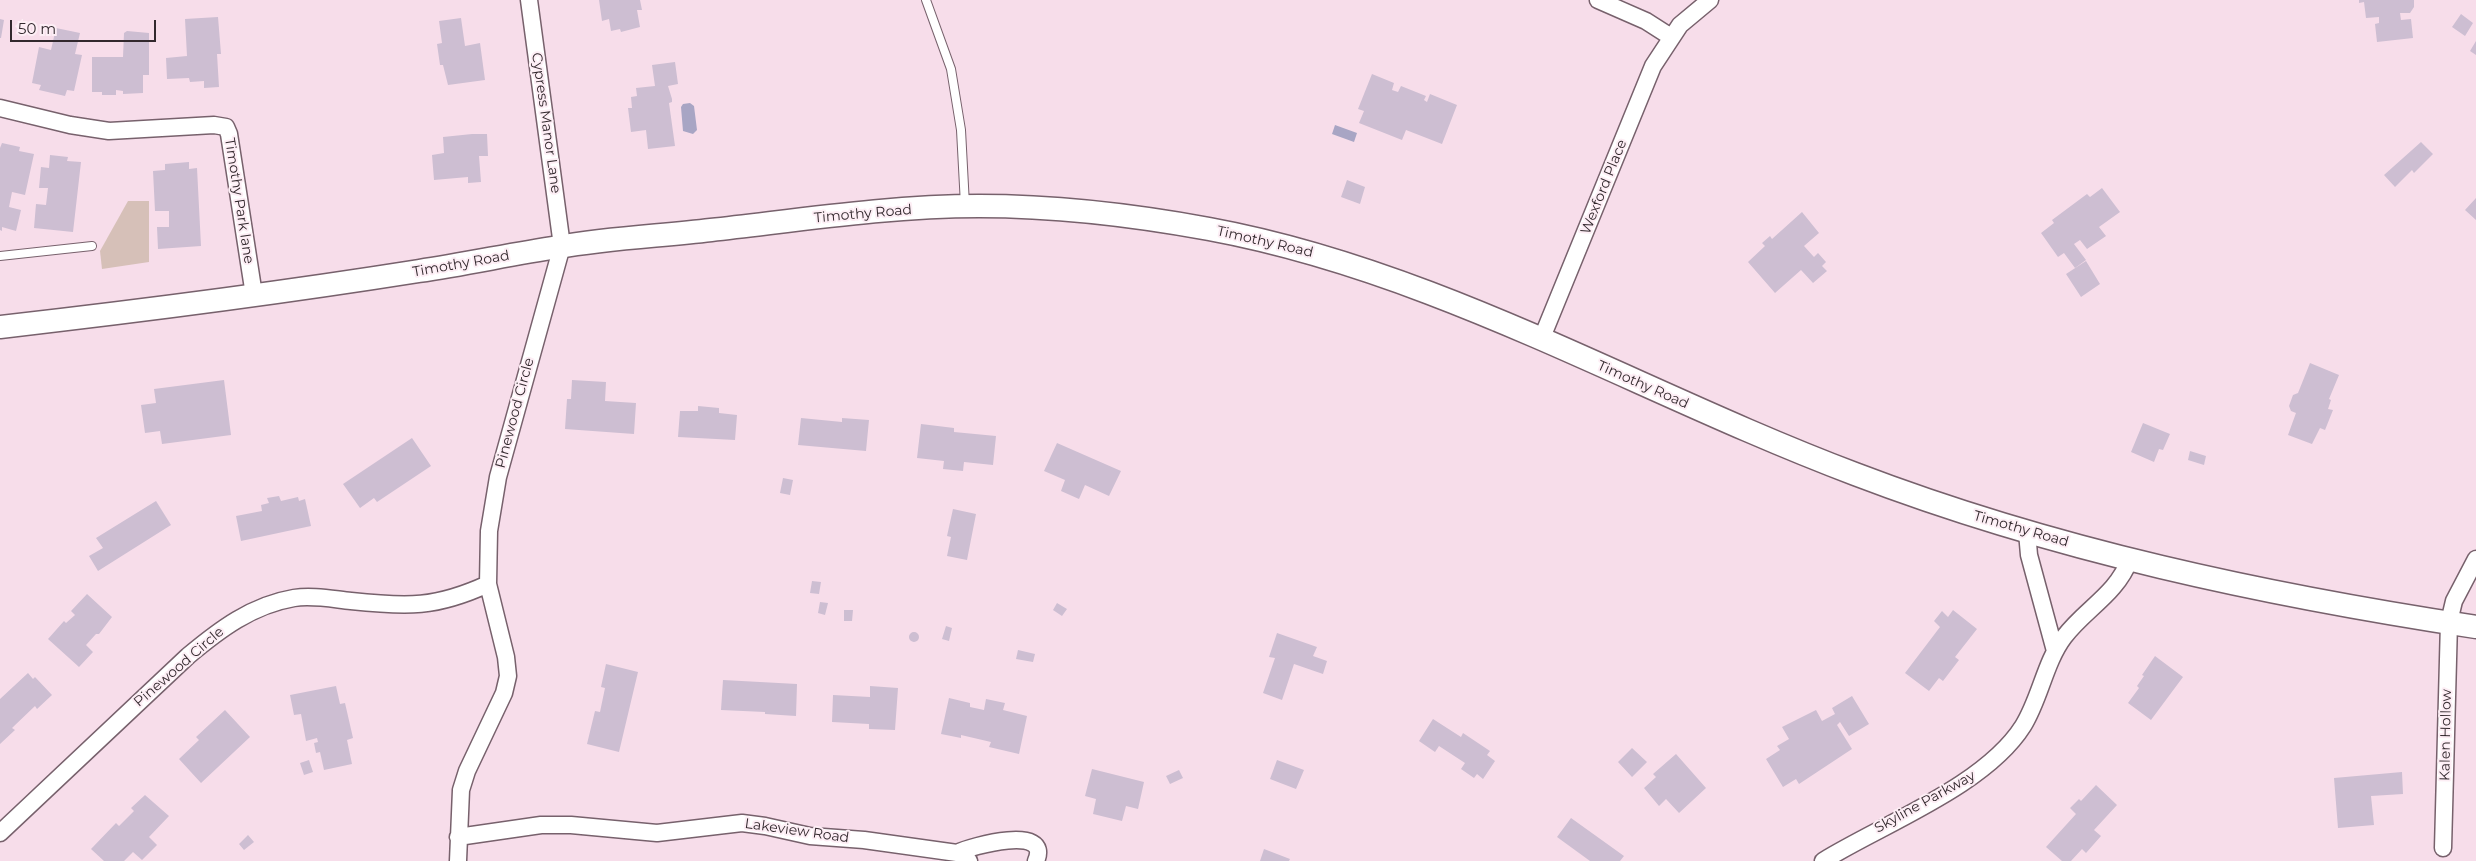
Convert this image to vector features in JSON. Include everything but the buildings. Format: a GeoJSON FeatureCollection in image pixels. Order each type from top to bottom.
{"type":"FeatureCollection","features":[{"type":"Feature","properties":{"kind":"main road","name":"Timothy Road"},"geometry":{"type":"LineString","coordinates":[[0,327],[254,295],[430,270],[562,246],[896,210],[965,207],[1074,210],[1146,218],[1308,251],[1416,288],[1850,472],[1932,502],[2027,532],[2229,582],[2476,626]]}},
{"type":"Feature","properties":{"kind":"street","name":"Cypress Manor Lane"},"geometry":{"type":"LineString","coordinates":[[529,0],[562,246]]}},
{"type":"Feature","properties":{"kind":"street"},"geometry":{"type":"LineString","coordinates":[[1598,0],[1646,21],[1671,37]]}},
{"type":"Feature","properties":{"kind":"street","name":"Wexford Place"},"geometry":{"type":"LineString","coordinates":[[1541,340],[1653,66],[1680,26],[1710,0]]}},
{"type":"Feature","properties":{"kind":"street","name":"Timothy Park lane"},"geometry":{"type":"LineString","coordinates":[[0,108],[70,125],[109,131],[214,125],[226,127],[229,134],[254,295]]}},
{"type":"Feature","properties":{"kind":"street","name":"Pinewood Circle"},"geometry":{"type":"LineString","coordinates":[[458,861],[461,790],[467,770],[504,693],[508,676],[506,657],[488,584],[489,531],[498,477],[562,246]]}},
{"type":"Feature","properties":{"kind":"street"},"geometry":{"type":"LineString","coordinates":[[2027,532],[2029,555],[2055,651]]}},
{"type":"Feature","properties":{"kind":"street","name":"Skyline Parkway"},"geometry":{"type":"LineString","coordinates":[[1823,861],[1854,842],[1973,778],[2004,749],[2022,727],[2037,699],[2055,651],[2064,636],[2118,583],[2130,559]]}},
{"type":"Feature","properties":{"kind":"street","name":"Kalen Hollow"},"geometry":{"type":"LineString","coordinates":[[2443,848],[2449,622],[2454,601],[2476,559]]}},
{"type":"Feature","properties":{"kind":"street","name":"Pinewood Circle"},"geometry":{"type":"LineString","coordinates":[[0,833],[188,656],[218,631],[242,617],[278,602],[310,596],[376,604],[426,605],[461,597],[488,584]]}},
{"type":"Feature","properties":{"kind":"street","name":"Lakeview Road"},"geometry":{"type":"LineString","coordinates":[[458,837],[541,825],[571,825],[657,833],[742,823],[810,836],[864,840],[963,857],[972,847],[1008,840],[1026,840],[1033,842],[1037,847],[1036,861]]}},
{"type":"Feature","properties":{"kind":"lane"},"geometry":{"type":"LineString","coordinates":[[926,0],[951,69],[961,130],[965,207]]}},
{"type":"Feature","properties":{"kind":"lane"},"geometry":{"type":"LineString","coordinates":[[0,256],[92,246]]}},
{"type":"Feature","properties":{"kind":"shaded area"},"geometry":{"type":"Polygon","coordinates":[[[690,103],[694,106],[697,130],[693,134],[683,131],[681,107],[683,104],[690,103]]]}},
{"type":"Feature","properties":{"kind":"shaded area"},"geometry":{"type":"Polygon","coordinates":[[[1335,125],[1357,133],[1354,142],[1332,134],[1335,125]]]}},
{"type":"Feature","properties":{"kind":"shaded area"},"geometry":{"type":"Polygon","coordinates":[[[128,201],[149,201],[149,262],[102,269],[100,251],[128,201]]]}}]}
